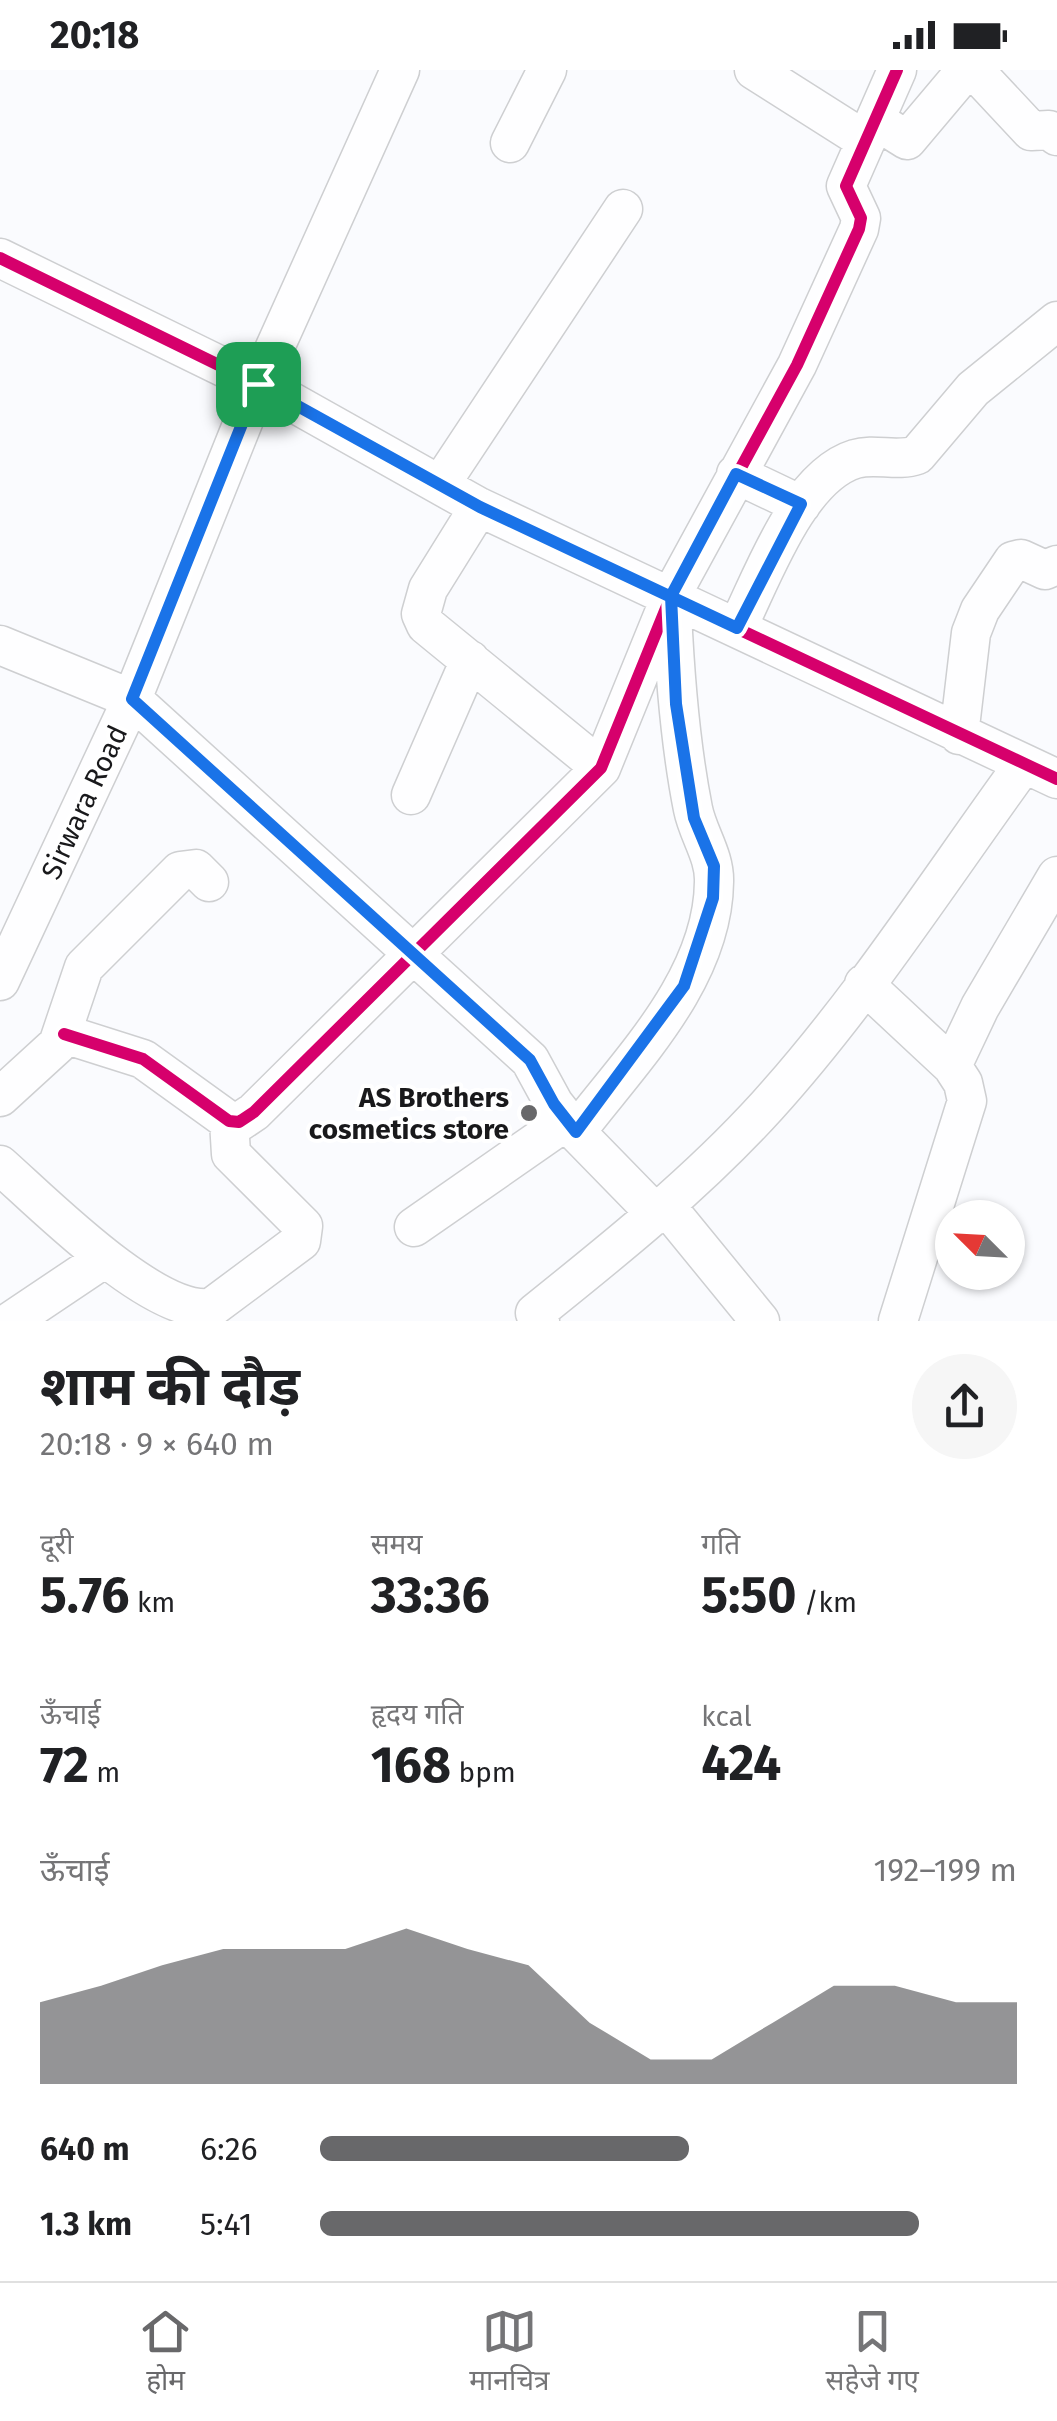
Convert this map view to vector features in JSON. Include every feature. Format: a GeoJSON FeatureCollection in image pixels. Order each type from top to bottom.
{"type":"FeatureCollection","features":[{"type":"Feature","properties":{"kind":"street","name":"Sirwara Road"},"geometry":{"type":"LineString","coordinates":[[0,981],[132,699],[258,384],[400,70]]}},
{"type":"Feature","properties":{"kind":"street"},"geometry":{"type":"LineString","coordinates":[[510,143],[547,70]]}},
{"type":"Feature","properties":{"kind":"street"},"geometry":{"type":"LineString","coordinates":[[754,70],[870,131],[900,140],[912,137],[966,70]]}},
{"type":"Feature","properties":{"kind":"street"},"geometry":{"type":"LineString","coordinates":[[64,1034],[143,1059],[230,1121],[239,1122],[254,1112],[414,956],[602,768],[671,596],[796,365],[859,230],[861,218],[846,186],[897,70]]}},
{"type":"Feature","properties":{"kind":"street"},"geometry":{"type":"LineString","coordinates":[[974,70],[1032,131],[1049,130],[1057,136]]}},
{"type":"Feature","properties":{"kind":"street"},"geometry":{"type":"LineString","coordinates":[[440,485],[623,209]]}},
{"type":"Feature","properties":{"kind":"street"},"geometry":{"type":"LineString","coordinates":[[0,258],[258,384],[480,507],[1040,772],[768,1105],[662,1211],[534,1318]]}},
{"type":"Feature","properties":{"kind":"street"},"geometry":{"type":"LineString","coordinates":[[737,628],[801,504],[856,459],[916,454],[972,389],[1057,321]]}},
{"type":"Feature","properties":{"kind":"street"},"geometry":{"type":"LineString","coordinates":[[736,474],[801,504]]}},
{"type":"Feature","properties":{"kind":"street"},"geometry":{"type":"LineString","coordinates":[[480,507],[428,590],[421,614],[426,624],[602,768]]}},
{"type":"Feature","properties":{"kind":"street"},"geometry":{"type":"LineString","coordinates":[[959,735],[971,633],[980,610],[1013,561],[1021,559],[1045,570],[1057,565]]}},
{"type":"Feature","properties":{"kind":"street"},"geometry":{"type":"LineString","coordinates":[[414,1227],[570,1127],[684,986],[713,898],[714,866],[694,818],[676,704],[671,596]]}},
{"type":"Feature","properties":{"kind":"street"},"geometry":{"type":"LineString","coordinates":[[0,644],[132,699],[530,1060],[570,1127],[662,1211],[760,1321]]}},
{"type":"Feature","properties":{"kind":"street"},"geometry":{"type":"LineString","coordinates":[[411,795],[470,660]]}},
{"type":"Feature","properties":{"kind":"street"},"geometry":{"type":"LineString","coordinates":[[0,1097],[50,1055],[64,1034],[72,992],[84,967],[180,870],[196,869],[209,882]]}},
{"type":"Feature","properties":{"kind":"street"},"geometry":{"type":"LineString","coordinates":[[952,1066],[980,1006],[1057,876]]}},
{"type":"Feature","properties":{"kind":"street"},"geometry":{"type":"LineString","coordinates":[[864,984],[952,1066],[963,1082],[966,1101],[898,1321]]}},
{"type":"Feature","properties":{"kind":"street"},"geometry":{"type":"LineString","coordinates":[[0,1165],[105,1258],[156,1292],[199,1309],[210,1308],[301,1241],[303,1226],[231,1154],[230,1121]]}},
{"type":"Feature","properties":{"kind":"street"},"geometry":{"type":"LineString","coordinates":[[11,1321],[105,1258]]}},
{"type":"Feature","properties":{"kind":"cycle path"},"geometry":{"type":"LineString","coordinates":[[64,1034],[143,1059],[229,1121],[239,1122],[254,1112],[601,768],[671,596],[797,365],[859,229],[861,218],[846,186],[897,70]]}},
{"type":"Feature","properties":{"kind":"cycle path"},"geometry":{"type":"LineString","coordinates":[[0,258],[276,393],[479,507],[1057,779]]}},
{"type":"Feature","properties":{"kind":"place","name":"AS Brothers cosmetics store"},"geometry":{"type":"Point","coordinates":[529,1113]}},
{"type":"Feature","properties":{"kind":"route"},"geometry":{"type":"LineString","coordinates":[[258,384],[132,699],[530,1060],[540,1071],[565,1122],[576,1132],[684,986],[713,898],[714,866],[694,818],[676,704],[671,596],[736,474],[801,504],[737,628],[671,596],[480,507],[258,384]]}}]}
